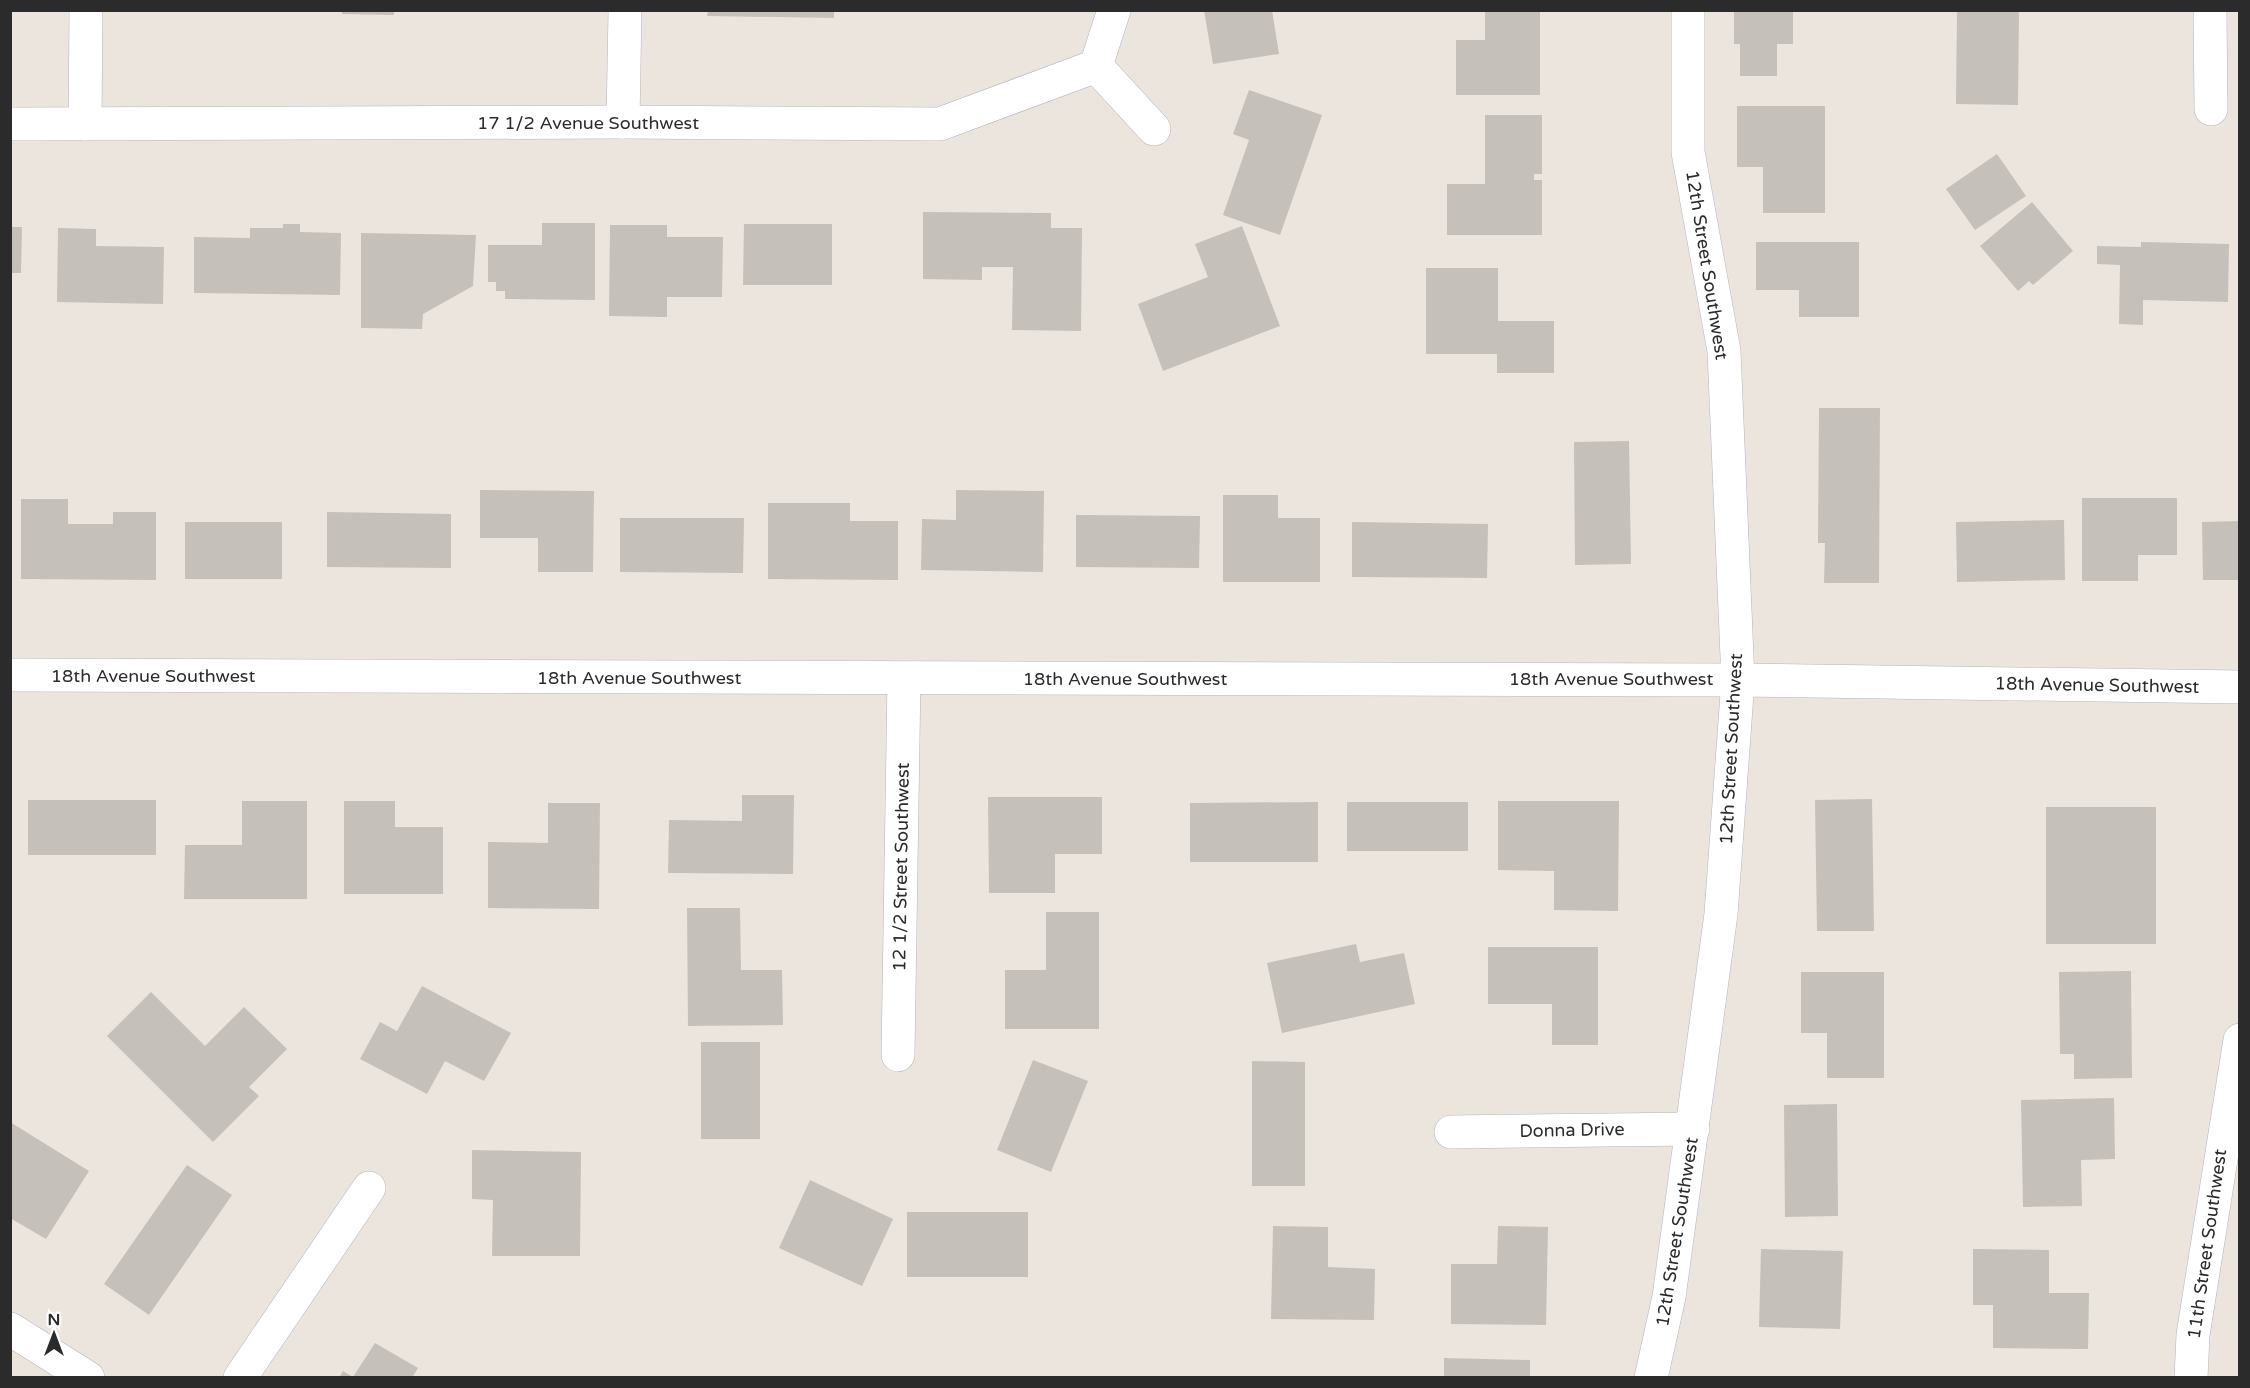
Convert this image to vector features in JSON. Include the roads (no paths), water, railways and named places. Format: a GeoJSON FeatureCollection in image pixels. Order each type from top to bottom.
{"type":"FeatureCollection","features":[{"type":"Feature","properties":{"kind":"street"},"geometry":{"type":"LineString","coordinates":[[85,124],[86,10]]}},
{"type":"Feature","properties":{"kind":"street"},"geometry":{"type":"LineString","coordinates":[[623,122],[625,10]]}},
{"type":"Feature","properties":{"kind":"street"},"geometry":{"type":"LineString","coordinates":[[1114,10],[1096,66],[1154,129]]}},
{"type":"Feature","properties":{"kind":"street","name":"12th Street Southwest"},"geometry":{"type":"LineString","coordinates":[[1651,1377],[1669,1297],[1721,914],[1738,680],[1724,351],[1688,152],[1688,10]]}},
{"type":"Feature","properties":{"kind":"street"},"geometry":{"type":"LineString","coordinates":[[2210,10],[2211,109]]}},
{"type":"Feature","properties":{"kind":"street","name":"17 1/2 Avenue Southwest"},"geometry":{"type":"LineString","coordinates":[[10,124],[623,122],[940,124],[1096,66]]}},
{"type":"Feature","properties":{"kind":"street","name":"18th Avenue Southwest"},"geometry":{"type":"LineString","coordinates":[[10,675],[1738,680],[2240,687]]}},
{"type":"Feature","properties":{"kind":"street","name":"12 1/2 Street Southwest"},"geometry":{"type":"LineString","coordinates":[[898,1055],[904,679]]}},
{"type":"Feature","properties":{"kind":"street","name":"11th Street Southwest"},"geometry":{"type":"LineString","coordinates":[[2191,1377],[2193,1335],[2240,1041]]}},
{"type":"Feature","properties":{"kind":"street","name":"Donna Drive"},"geometry":{"type":"LineString","coordinates":[[1451,1131],[1693,1129]]}},
{"type":"Feature","properties":{"kind":"street"},"geometry":{"type":"LineString","coordinates":[[240,1377],[369,1188]]}},
{"type":"Feature","properties":{"kind":"street"},"geometry":{"type":"LineString","coordinates":[[10,1329],[88,1377]]}}]}
